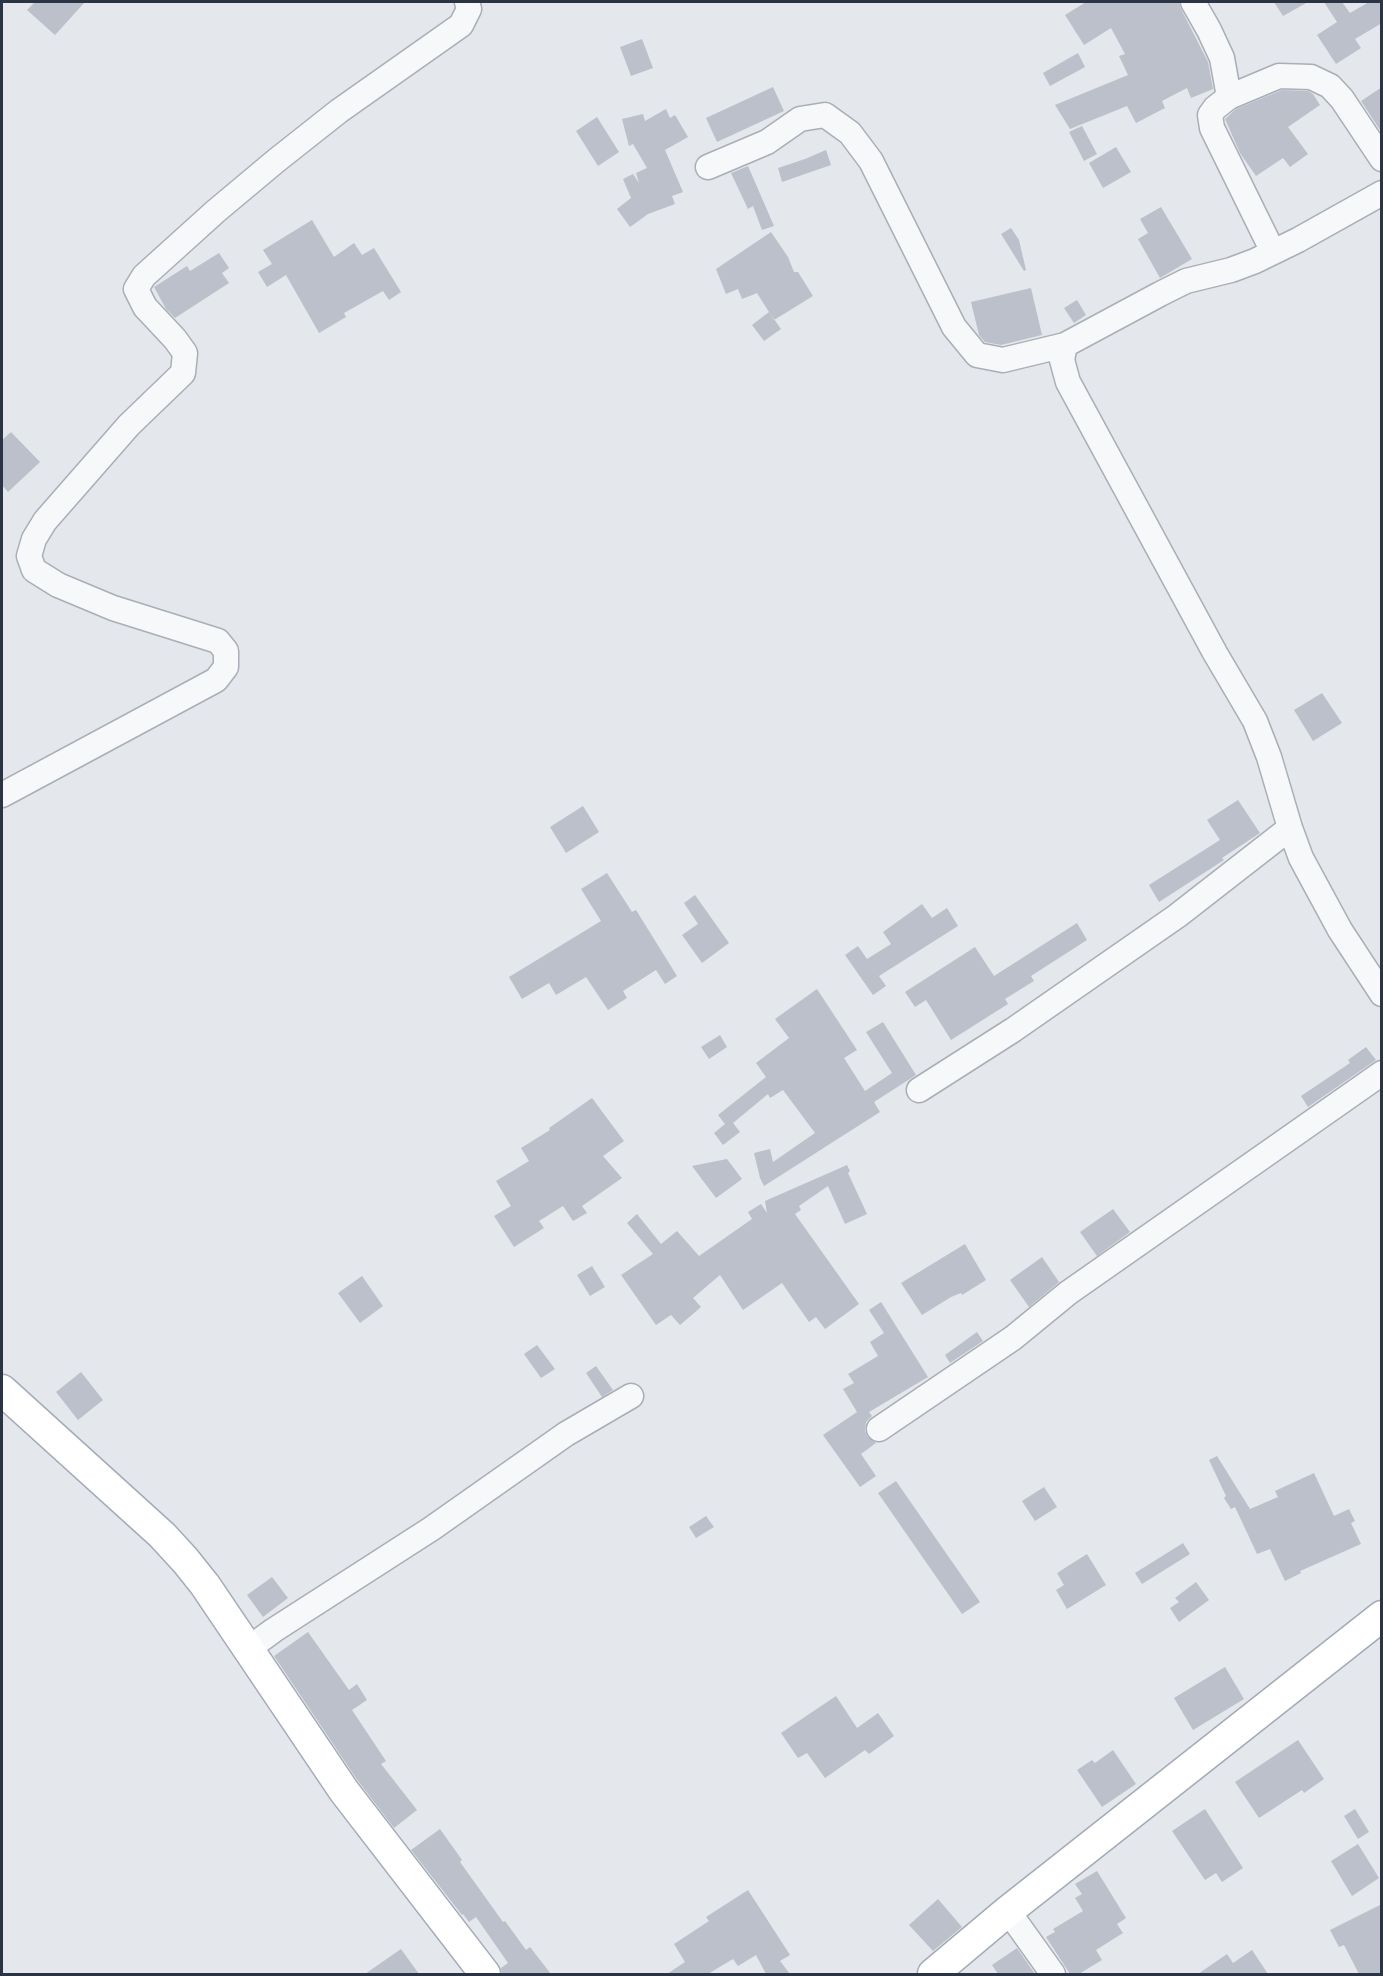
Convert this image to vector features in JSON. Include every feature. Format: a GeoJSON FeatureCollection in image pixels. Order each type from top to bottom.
{"type":"FeatureCollection","features":[{"type":"Feature","properties":{"kind":"main road"},"geometry":{"type":"LineString","coordinates":[[2,1390],[162,1535],[205,1584],[344,1791],[484,1974]]}},
{"type":"Feature","properties":{"kind":"main road"},"geometry":{"type":"LineString","coordinates":[[933,1974],[1008,1911],[1382,1616]]}},
{"type":"Feature","properties":{"kind":"street"},"geometry":{"type":"LineString","coordinates":[[2,795],[216,680],[226,667],[226,651],[218,641],[113,608],[58,585],[34,570],[29,556],[34,539],[51,513],[129,425],[183,373],[184,353],[175,339],[145,307],[136,289],[144,276],[277,160],[339,111],[461,25],[469,9],[468,2]]}},
{"type":"Feature","properties":{"kind":"street"},"geometry":{"type":"LineString","coordinates":[[1193,2],[1222,58],[1229,97]]}},
{"type":"Feature","properties":{"kind":"street"},"geometry":{"type":"LineString","coordinates":[[1273,252],[1212,128],[1210,115],[1215,108],[1229,97],[1279,76],[1311,77],[1330,86],[1342,99],[1382,159]]}},
{"type":"Feature","properties":{"kind":"street"},"geometry":{"type":"LineString","coordinates":[[708,167],[768,142],[800,119],[825,115],[850,133],[872,161],[954,327],[977,355],[1003,360],[1065,345],[1186,280],[1231,270],[1273,252],[1382,193]]}},
{"type":"Feature","properties":{"kind":"street"},"geometry":{"type":"LineString","coordinates":[[1065,345],[1062,360],[1068,382],[1215,653],[1255,721],[1302,858],[1340,930],[1382,994]]}},
{"type":"Feature","properties":{"kind":"street"},"geometry":{"type":"LineString","coordinates":[[919,1090],[1013,1030],[1177,916],[1290,828]]}},
{"type":"Feature","properties":{"kind":"street"},"geometry":{"type":"LineString","coordinates":[[879,1429],[1013,1338],[1068,1293],[1382,1073]]}},
{"type":"Feature","properties":{"kind":"street"},"geometry":{"type":"LineString","coordinates":[[248,1649],[273,1630],[431,1529],[566,1434],[631,1396]]}},
{"type":"Feature","properties":{"kind":"street"},"geometry":{"type":"LineString","coordinates":[[1008,1911],[1053,1974]]}},
{"type":"Feature","properties":{"kind":"building"},"geometry":{"type":"Polygon","coordinates":[[[35,2],[85,2],[55,35],[27,10],[35,2]]]}},
{"type":"Feature","properties":{"kind":"building"},"geometry":{"type":"Polygon","coordinates":[[[1086,2],[1179,2],[1208,62],[1213,89],[1191,98],[1187,88],[1162,101],[1165,108],[1136,123],[1127,106],[1070,129],[1055,105],[1128,75],[1119,56],[1125,54],[1111,28],[1084,45],[1065,15],[1086,2]]]}},
{"type":"Feature","properties":{"kind":"building"},"geometry":{"type":"Polygon","coordinates":[[[1274,2],[1308,2],[1283,16],[1274,2]]]}},
{"type":"Feature","properties":{"kind":"building"},"geometry":{"type":"Polygon","coordinates":[[[1324,2],[1342,2],[1350,13],[1369,2],[1382,2],[1382,23],[1355,39],[1361,48],[1336,64],[1317,35],[1337,22],[1324,2]]]}},
{"type":"Feature","properties":{"kind":"building"},"geometry":{"type":"Polygon","coordinates":[[[642,39],[653,68],[631,76],[620,47],[642,39]]]}},
{"type":"Feature","properties":{"kind":"building"},"geometry":{"type":"Polygon","coordinates":[[[1078,53],[1085,67],[1050,86],[1043,73],[1078,53]]]}},
{"type":"Feature","properties":{"kind":"building"},"geometry":{"type":"Polygon","coordinates":[[[773,87],[784,111],[717,142],[706,118],[773,87]]]}},
{"type":"Feature","properties":{"kind":"building"},"geometry":{"type":"Polygon","coordinates":[[[1382,87],[1382,133],[1361,101],[1382,87]]]}},
{"type":"Feature","properties":{"kind":"building"},"geometry":{"type":"Polygon","coordinates":[[[1282,90],[1308,91],[1313,94],[1320,105],[1288,127],[1308,154],[1290,167],[1283,158],[1256,176],[1240,153],[1225,119],[1236,109],[1282,90]]]}},
{"type":"Feature","properties":{"kind":"building"},"geometry":{"type":"Polygon","coordinates":[[[666,109],[670,118],[675,115],[688,137],[665,150],[683,192],[672,196],[675,204],[648,214],[630,227],[617,209],[631,198],[623,179],[633,174],[639,183],[636,173],[647,168],[633,144],[629,146],[622,119],[643,114],[645,121],[666,109]]]}},
{"type":"Feature","properties":{"kind":"building"},"geometry":{"type":"Polygon","coordinates":[[[597,117],[619,152],[598,166],[576,131],[597,117]]]}},
{"type":"Feature","properties":{"kind":"building"},"geometry":{"type":"Polygon","coordinates":[[[1082,126],[1097,154],[1084,161],[1069,132],[1082,126]]]}},
{"type":"Feature","properties":{"kind":"building"},"geometry":{"type":"Polygon","coordinates":[[[1116,147],[1131,172],[1103,188],[1089,163],[1116,147]]]}},
{"type":"Feature","properties":{"kind":"building"},"geometry":{"type":"Polygon","coordinates":[[[826,150],[831,165],[782,182],[778,168],[826,150]]]}},
{"type":"Feature","properties":{"kind":"building"},"geometry":{"type":"Polygon","coordinates":[[[748,166],[774,226],[762,230],[753,206],[748,209],[731,173],[748,166]]]}},
{"type":"Feature","properties":{"kind":"building"},"geometry":{"type":"Polygon","coordinates":[[[1161,207],[1192,259],[1160,278],[1138,239],[1148,233],[1140,219],[1161,207]]]}},
{"type":"Feature","properties":{"kind":"building"},"geometry":{"type":"Polygon","coordinates":[[[312,220],[334,257],[354,243],[362,255],[374,248],[401,292],[389,300],[383,291],[344,313],[346,317],[319,333],[286,275],[267,287],[258,272],[272,264],[263,250],[312,220]]]}},
{"type":"Feature","properties":{"kind":"building"},"geometry":{"type":"Polygon","coordinates":[[[1011,228],[1019,240],[1026,270],[1024,271],[1001,234],[1011,228]]]}},
{"type":"Feature","properties":{"kind":"building"},"geometry":{"type":"Polygon","coordinates":[[[771,232],[788,257],[794,272],[798,272],[813,296],[774,320],[757,293],[742,299],[738,289],[726,294],[716,269],[771,232]]]}},
{"type":"Feature","properties":{"kind":"building"},"geometry":{"type":"Polygon","coordinates":[[[219,253],[229,268],[222,273],[229,283],[175,318],[166,309],[154,287],[187,266],[190,271],[219,253]]]}},
{"type":"Feature","properties":{"kind":"building"},"geometry":{"type":"Polygon","coordinates":[[[1031,288],[1042,335],[1001,345],[985,342],[979,335],[971,302],[1031,288]]]}},
{"type":"Feature","properties":{"kind":"building"},"geometry":{"type":"Polygon","coordinates":[[[1077,300],[1086,315],[1074,323],[1064,308],[1077,300]]]}},
{"type":"Feature","properties":{"kind":"building"},"geometry":{"type":"Polygon","coordinates":[[[769,312],[781,329],[764,341],[752,325],[769,312]]]}},
{"type":"Feature","properties":{"kind":"building"},"geometry":{"type":"Polygon","coordinates":[[[11,432],[40,462],[8,492],[2,485],[2,440],[11,432]]]}},
{"type":"Feature","properties":{"kind":"building"},"geometry":{"type":"Polygon","coordinates":[[[1322,693],[1342,723],[1313,741],[1294,710],[1322,693]]]}},
{"type":"Feature","properties":{"kind":"building"},"geometry":{"type":"Polygon","coordinates":[[[1238,800],[1260,833],[1222,858],[1224,860],[1159,902],[1149,885],[1220,840],[1207,820],[1238,800]]]}},
{"type":"Feature","properties":{"kind":"building"},"geometry":{"type":"Polygon","coordinates":[[[583,806],[599,832],[566,853],[550,827],[583,806]]]}},
{"type":"Feature","properties":{"kind":"building"},"geometry":{"type":"Polygon","coordinates":[[[607,873],[632,912],[636,910],[677,976],[665,984],[656,970],[623,991],[627,998],[608,1010],[586,977],[556,995],[549,983],[522,999],[509,977],[601,921],[581,889],[607,873]]]}},
{"type":"Feature","properties":{"kind":"building"},"geometry":{"type":"Polygon","coordinates":[[[695,895],[729,943],[702,963],[682,935],[698,924],[684,903],[695,895]]]}},
{"type":"Feature","properties":{"kind":"building"},"geometry":{"type":"Polygon","coordinates":[[[922,904],[932,918],[947,908],[958,926],[879,976],[886,986],[873,995],[845,955],[858,946],[867,959],[891,944],[883,932],[922,904]]]}},
{"type":"Feature","properties":{"kind":"building"},"geometry":{"type":"Polygon","coordinates":[[[1077,923],[1087,940],[1031,976],[1034,981],[1005,999],[1008,1004],[951,1040],[926,1000],[915,1007],[905,992],[975,947],[994,976],[1077,923]]]}},
{"type":"Feature","properties":{"kind":"building"},"geometry":{"type":"Polygon","coordinates":[[[817,989],[857,1050],[844,1058],[865,1091],[892,1073],[866,1032],[883,1022],[916,1075],[874,1102],[880,1112],[764,1186],[754,1153],[770,1149],[773,1162],[815,1133],[783,1090],[770,1098],[768,1094],[733,1123],[740,1132],[723,1145],[714,1133],[725,1124],[718,1115],[766,1077],[756,1063],[789,1038],[775,1019],[817,989]]]}},
{"type":"Feature","properties":{"kind":"building"},"geometry":{"type":"Polygon","coordinates":[[[720,1035],[727,1047],[709,1059],[701,1047],[720,1035]]]}},
{"type":"Feature","properties":{"kind":"building"},"geometry":{"type":"Polygon","coordinates":[[[1366,1047],[1376,1060],[1308,1107],[1301,1096],[1350,1063],[1348,1060],[1366,1047]]]}},
{"type":"Feature","properties":{"kind":"building"},"geometry":{"type":"Polygon","coordinates":[[[592,1098],[624,1141],[603,1156],[622,1178],[582,1206],[587,1213],[573,1221],[563,1206],[539,1221],[544,1228],[514,1247],[494,1216],[511,1206],[496,1181],[529,1161],[521,1148],[550,1130],[549,1128],[592,1098]]]}},
{"type":"Feature","properties":{"kind":"building"},"geometry":{"type":"Polygon","coordinates":[[[727,1159],[742,1179],[716,1198],[692,1166],[727,1159]]]}},
{"type":"Feature","properties":{"kind":"building"},"geometry":{"type":"Polygon","coordinates":[[[847,1165],[850,1171],[848,1173],[867,1214],[845,1224],[828,1186],[799,1206],[801,1210],[795,1214],[859,1304],[825,1329],[816,1317],[809,1322],[782,1283],[743,1310],[720,1275],[693,1298],[701,1307],[680,1325],[671,1315],[656,1325],[621,1275],[653,1254],[627,1223],[637,1214],[661,1244],[677,1231],[699,1256],[752,1219],[748,1212],[761,1204],[767,1213],[765,1201],[847,1165]]]}},
{"type":"Feature","properties":{"kind":"building"},"geometry":{"type":"Polygon","coordinates":[[[1113,1209],[1130,1232],[1097,1256],[1080,1232],[1113,1209]]]}},
{"type":"Feature","properties":{"kind":"building"},"geometry":{"type":"Polygon","coordinates":[[[965,1244],[986,1280],[962,1295],[961,1293],[951,1297],[922,1315],[901,1283],[965,1244]]]}},
{"type":"Feature","properties":{"kind":"building"},"geometry":{"type":"Polygon","coordinates":[[[1042,1257],[1059,1282],[1029,1307],[1010,1280],[1042,1257]]]}},
{"type":"Feature","properties":{"kind":"building"},"geometry":{"type":"Polygon","coordinates":[[[592,1266],[605,1287],[590,1296],[577,1275],[592,1266]]]}},
{"type":"Feature","properties":{"kind":"building"},"geometry":{"type":"Polygon","coordinates":[[[362,1276],[383,1306],[360,1323],[338,1293],[362,1276]]]}},
{"type":"Feature","properties":{"kind":"building"},"geometry":{"type":"Polygon","coordinates":[[[881,1302],[928,1377],[869,1412],[872,1416],[866,1422],[865,1431],[868,1437],[876,1443],[861,1454],[876,1476],[860,1487],[823,1435],[857,1412],[843,1389],[854,1383],[848,1374],[878,1356],[870,1342],[884,1333],[869,1310],[881,1302]]]}},
{"type":"Feature","properties":{"kind":"building"},"geometry":{"type":"Polygon","coordinates":[[[977,1332],[983,1341],[950,1363],[945,1355],[977,1332]]]}},
{"type":"Feature","properties":{"kind":"building"},"geometry":{"type":"Polygon","coordinates":[[[537,1345],[555,1369],[541,1378],[524,1354],[537,1345]]]}},
{"type":"Feature","properties":{"kind":"building"},"geometry":{"type":"Polygon","coordinates":[[[596,1366],[613,1390],[602,1397],[586,1373],[596,1366]]]}},
{"type":"Feature","properties":{"kind":"building"},"geometry":{"type":"Polygon","coordinates":[[[81,1372],[103,1400],[78,1420],[56,1392],[81,1372]]]}},
{"type":"Feature","properties":{"kind":"building"},"geometry":{"type":"Polygon","coordinates":[[[1217,1456],[1250,1509],[1278,1497],[1275,1491],[1314,1473],[1334,1516],[1349,1509],[1355,1521],[1351,1523],[1361,1544],[1300,1571],[1301,1573],[1285,1581],[1270,1549],[1257,1554],[1235,1507],[1231,1509],[1224,1498],[1226,1496],[1209,1460],[1217,1456]]]}},
{"type":"Feature","properties":{"kind":"building"},"geometry":{"type":"Polygon","coordinates":[[[896,1481],[980,1602],[962,1614],[878,1493],[896,1481]]]}},
{"type":"Feature","properties":{"kind":"building"},"geometry":{"type":"Polygon","coordinates":[[[1044,1487],[1057,1507],[1035,1521],[1022,1501],[1044,1487]]]}},
{"type":"Feature","properties":{"kind":"building"},"geometry":{"type":"Polygon","coordinates":[[[706,1516],[714,1527],[696,1538],[689,1527],[706,1516]]]}},
{"type":"Feature","properties":{"kind":"building"},"geometry":{"type":"Polygon","coordinates":[[[1183,1543],[1190,1554],[1142,1584],[1135,1573],[1183,1543]]]}},
{"type":"Feature","properties":{"kind":"building"},"geometry":{"type":"Polygon","coordinates":[[[1087,1554],[1106,1585],[1067,1609],[1056,1590],[1064,1585],[1057,1573],[1087,1554]]]}},
{"type":"Feature","properties":{"kind":"building"},"geometry":{"type":"Polygon","coordinates":[[[272,1577],[288,1598],[263,1617],[247,1595],[272,1577]]]}},
{"type":"Feature","properties":{"kind":"building"},"geometry":{"type":"Polygon","coordinates":[[[1196,1582],[1209,1600],[1179,1622],[1170,1608],[1179,1602],[1175,1598],[1196,1582]]]}},
{"type":"Feature","properties":{"kind":"building"},"geometry":{"type":"Polygon","coordinates":[[[308,1632],[349,1690],[357,1684],[367,1700],[352,1710],[386,1761],[381,1764],[417,1810],[394,1828],[358,1781],[274,1656],[308,1632]]]}},
{"type":"Feature","properties":{"kind":"building"},"geometry":{"type":"Polygon","coordinates":[[[1225,1667],[1244,1699],[1193,1730],[1174,1698],[1225,1667]]]}},
{"type":"Feature","properties":{"kind":"building"},"geometry":{"type":"Polygon","coordinates":[[[836,1696],[857,1728],[878,1713],[894,1736],[869,1754],[865,1750],[825,1778],[807,1753],[798,1758],[781,1733],[836,1696]]]}},
{"type":"Feature","properties":{"kind":"building"},"geometry":{"type":"Polygon","coordinates":[[[1298,1740],[1324,1779],[1304,1793],[1302,1790],[1259,1818],[1235,1782],[1298,1740]]]}},
{"type":"Feature","properties":{"kind":"building"},"geometry":{"type":"Polygon","coordinates":[[[1113,1750],[1136,1784],[1102,1807],[1077,1770],[1092,1760],[1095,1763],[1113,1750]]]}},
{"type":"Feature","properties":{"kind":"building"},"geometry":{"type":"Polygon","coordinates":[[[1205,1809],[1243,1868],[1222,1882],[1216,1873],[1205,1880],[1172,1831],[1205,1809]]]}},
{"type":"Feature","properties":{"kind":"building"},"geometry":{"type":"Polygon","coordinates":[[[1355,1809],[1369,1832],[1358,1839],[1344,1816],[1355,1809]]]}},
{"type":"Feature","properties":{"kind":"building"},"geometry":{"type":"Polygon","coordinates":[[[440,1829],[462,1860],[460,1862],[503,1922],[505,1921],[526,1950],[530,1947],[551,1974],[502,1974],[501,1968],[508,1963],[476,1917],[469,1922],[462,1915],[411,1850],[440,1829]]]}},
{"type":"Feature","properties":{"kind":"building"},"geometry":{"type":"Polygon","coordinates":[[[1358,1844],[1379,1878],[1352,1896],[1331,1861],[1358,1844]]]}},
{"type":"Feature","properties":{"kind":"building"},"geometry":{"type":"Polygon","coordinates":[[[1097,1871],[1126,1918],[1117,1924],[1123,1933],[1096,1950],[1102,1960],[1079,1974],[1070,1974],[1046,1937],[1055,1932],[1053,1929],[1083,1911],[1075,1898],[1082,1894],[1075,1884],[1097,1871]]]}},
{"type":"Feature","properties":{"kind":"building"},"geometry":{"type":"Polygon","coordinates":[[[748,1890],[790,1955],[780,1961],[790,1974],[766,1974],[756,1955],[738,1966],[733,1959],[708,1974],[667,1974],[685,1962],[674,1944],[709,1921],[706,1917],[748,1890]]]}},
{"type":"Feature","properties":{"kind":"building"},"geometry":{"type":"Polygon","coordinates":[[[938,1899],[962,1927],[933,1951],[909,1925],[938,1899]]]}},
{"type":"Feature","properties":{"kind":"building"},"geometry":{"type":"Polygon","coordinates":[[[1382,1904],[1382,1974],[1359,1974],[1344,1945],[1339,1947],[1330,1930],[1382,1904]]]}},
{"type":"Feature","properties":{"kind":"building"},"geometry":{"type":"Polygon","coordinates":[[[1017,1948],[1035,1974],[998,1974],[992,1965],[1017,1948]]]}},
{"type":"Feature","properties":{"kind":"building"},"geometry":{"type":"Polygon","coordinates":[[[401,1949],[419,1974],[365,1974],[401,1949]]]}},
{"type":"Feature","properties":{"kind":"building"},"geometry":{"type":"Polygon","coordinates":[[[1252,1950],[1268,1974],[1198,1974],[1227,1954],[1233,1963],[1252,1950]]]}}]}
